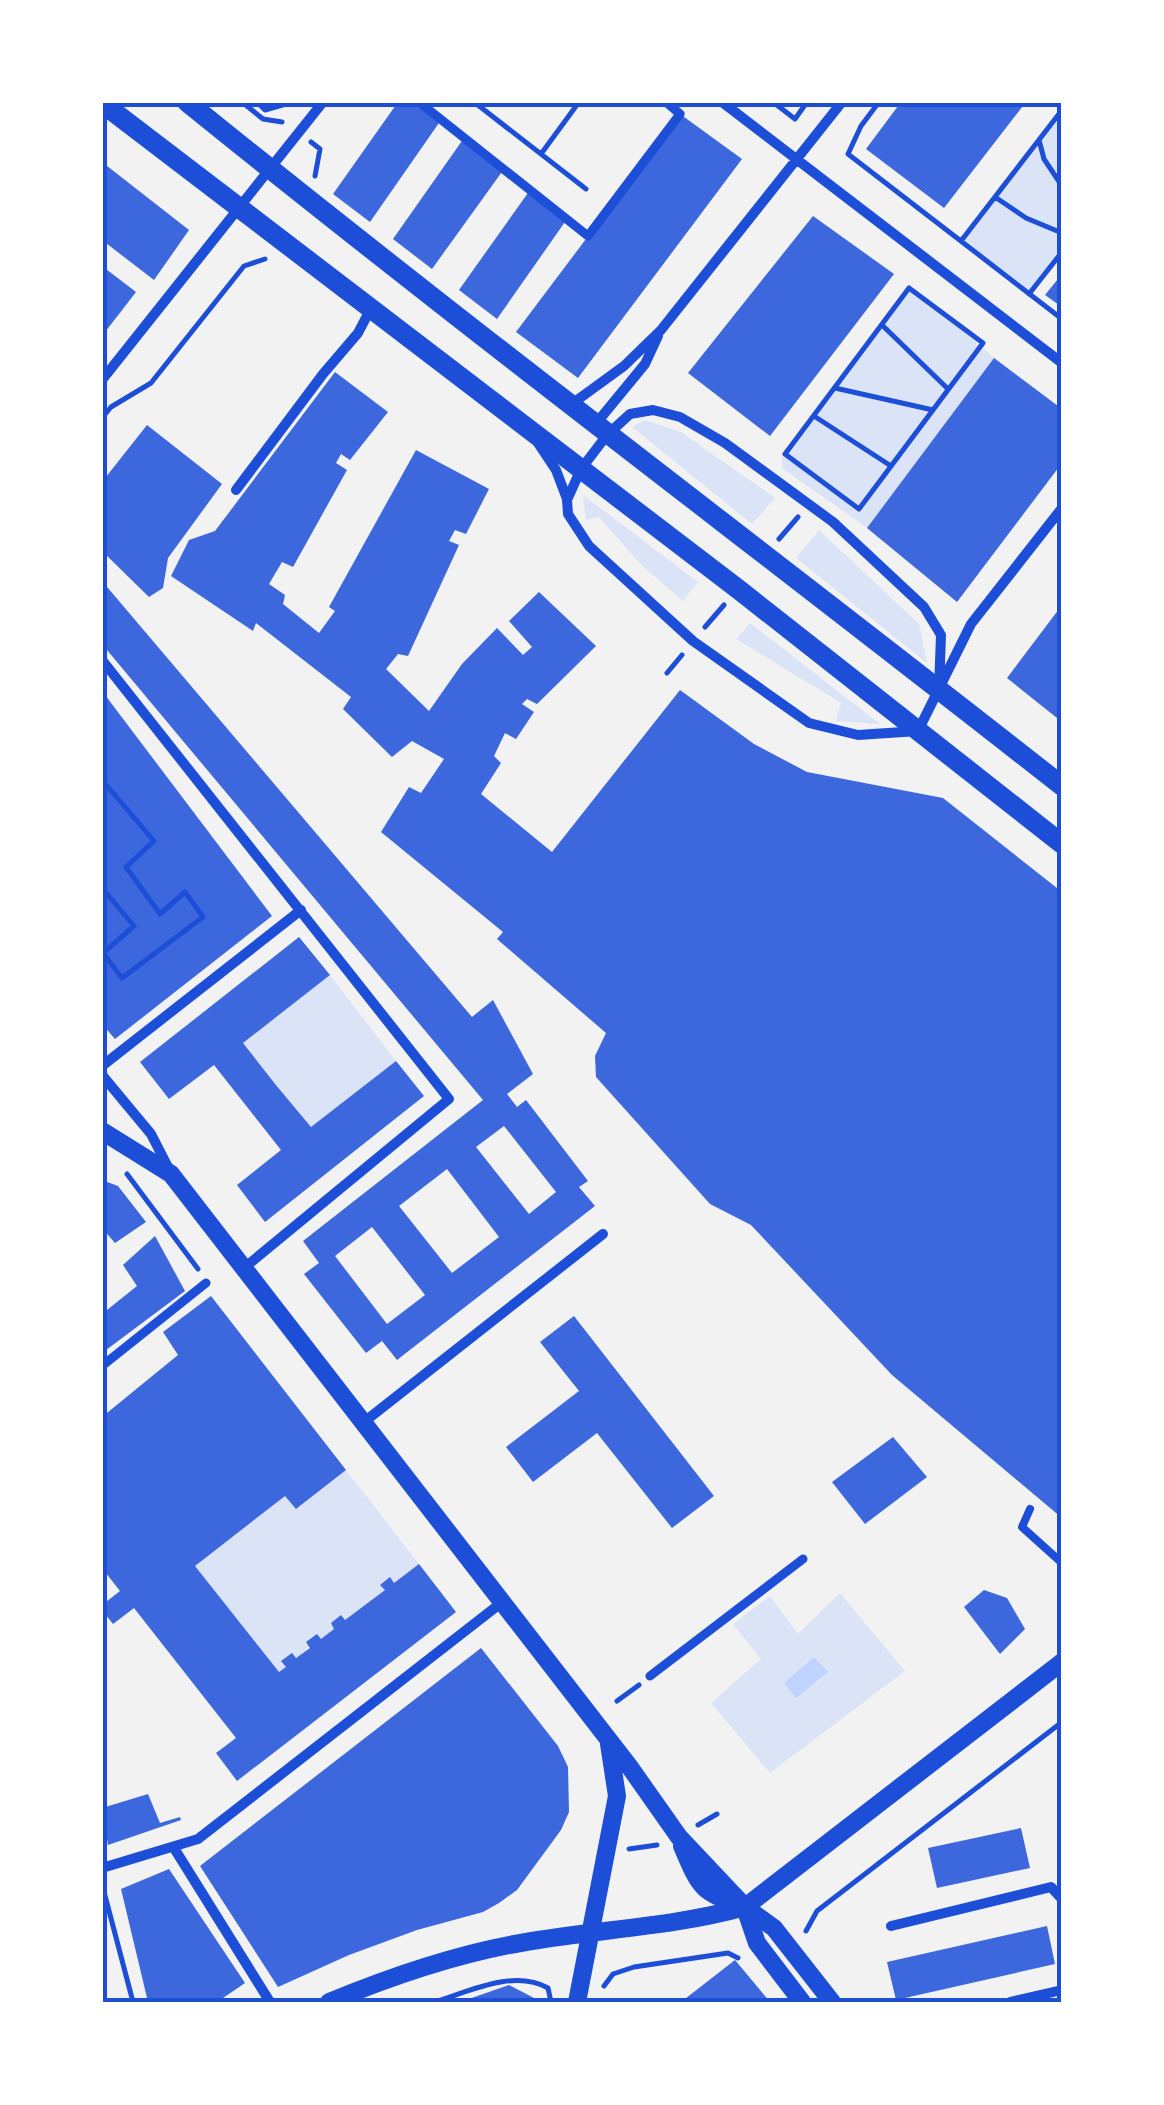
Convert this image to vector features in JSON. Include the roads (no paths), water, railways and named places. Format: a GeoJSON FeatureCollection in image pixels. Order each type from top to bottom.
{"type":"FeatureCollection","features":[{"type":"Feature","properties":{"kind":"main road"},"geometry":{"type":"LineString","coordinates":[[187,102],[568,406],[753,543],[1062,786]]}},
{"type":"Feature","properties":{"kind":"main road"},"geometry":{"type":"LineString","coordinates":[[102,103],[522,423],[1062,844]]}},
{"type":"Feature","properties":{"kind":"street"},"geometry":{"type":"LineString","coordinates":[[102,380],[324,102]]}},
{"type":"Feature","properties":{"kind":"street"},"geometry":{"type":"LineString","coordinates":[[419,102],[588,236],[680,114],[666,102]]}},
{"type":"Feature","properties":{"kind":"street"},"geometry":{"type":"LineString","coordinates":[[722,102],[1062,364]]}},
{"type":"Feature","properties":{"kind":"street"},"geometry":{"type":"LineString","coordinates":[[568,406],[624,366],[661,330],[842,102]]}},
{"type":"Feature","properties":{"kind":"street"},"geometry":{"type":"LineString","coordinates":[[236,490],[358,333],[371,309]]}},
{"type":"Feature","properties":{"kind":"street"},"geometry":{"type":"LineString","coordinates":[[567,500],[600,431],[645,364],[661,330]]}},
{"type":"Feature","properties":{"kind":"street"},"geometry":{"type":"LineString","coordinates":[[600,431],[630,414],[653,410],[680,417],[726,443],[833,522],[924,607],[941,635],[939,690]]}},
{"type":"Feature","properties":{"kind":"street"},"geometry":{"type":"LineString","coordinates":[[522,423],[556,470],[568,514],[590,546],[648,602],[694,642],[809,723],[858,735],[918,731],[971,624],[1062,508]]}},
{"type":"Feature","properties":{"kind":"street"},"geometry":{"type":"LineString","coordinates":[[102,660],[449,1099],[244,1268]]}},
{"type":"Feature","properties":{"kind":"street"},"geometry":{"type":"LineString","coordinates":[[102,1066],[301,910]]}},
{"type":"Feature","properties":{"kind":"street"},"geometry":{"type":"LineString","coordinates":[[102,1076],[151,1134],[171,1174],[629,1766],[672,1841],[774,1928],[832,2002]]}},
{"type":"Feature","properties":{"kind":"street"},"geometry":{"type":"LineString","coordinates":[[102,1131],[171,1174]]}},
{"type":"Feature","properties":{"kind":"street"},"geometry":{"type":"LineString","coordinates":[[364,1422],[602,1234]]}},
{"type":"Feature","properties":{"kind":"street"},"geometry":{"type":"LineString","coordinates":[[102,1366],[206,1283]]}},
{"type":"Feature","properties":{"kind":"street"},"geometry":{"type":"LineString","coordinates":[[650,1676],[803,1559]]}},
{"type":"Feature","properties":{"kind":"street"},"geometry":{"type":"LineString","coordinates":[[102,1868],[198,1838],[502,1603]]}},
{"type":"Feature","properties":{"kind":"street"},"geometry":{"type":"LineString","coordinates":[[329,2002],[464,1955],[525,1942],[705,1918],[745,1907],[1062,1662]]}},
{"type":"Feature","properties":{"kind":"street"},"geometry":{"type":"LineString","coordinates":[[576,2002],[616,1796],[609,1744]]}},
{"type":"Feature","properties":{"kind":"street"},"geometry":{"type":"LineString","coordinates":[[174,1848],[270,2002]]}},
{"type":"Feature","properties":{"kind":"street"},"geometry":{"type":"LineString","coordinates":[[891,1926],[1051,1887],[1062,1899]]}},
{"type":"Feature","properties":{"kind":"street"},"geometry":{"type":"LineString","coordinates":[[745,1907],[756,1943],[802,2002]]}},
{"type":"Feature","properties":{"kind":"street"},"geometry":{"type":"LineString","coordinates":[[1010,2002],[1062,1990]]}},
{"type":"Feature","properties":{"kind":"lane"},"geometry":{"type":"LineString","coordinates":[[1030,1510],[1022,1527],[1062,1563]]}},
{"type":"Feature","properties":{"kind":"water"},"geometry":{"type":"Polygon","coordinates":[[[814,1657],[828,1672],[796,1698],[784,1683],[814,1657]]]}}]}
